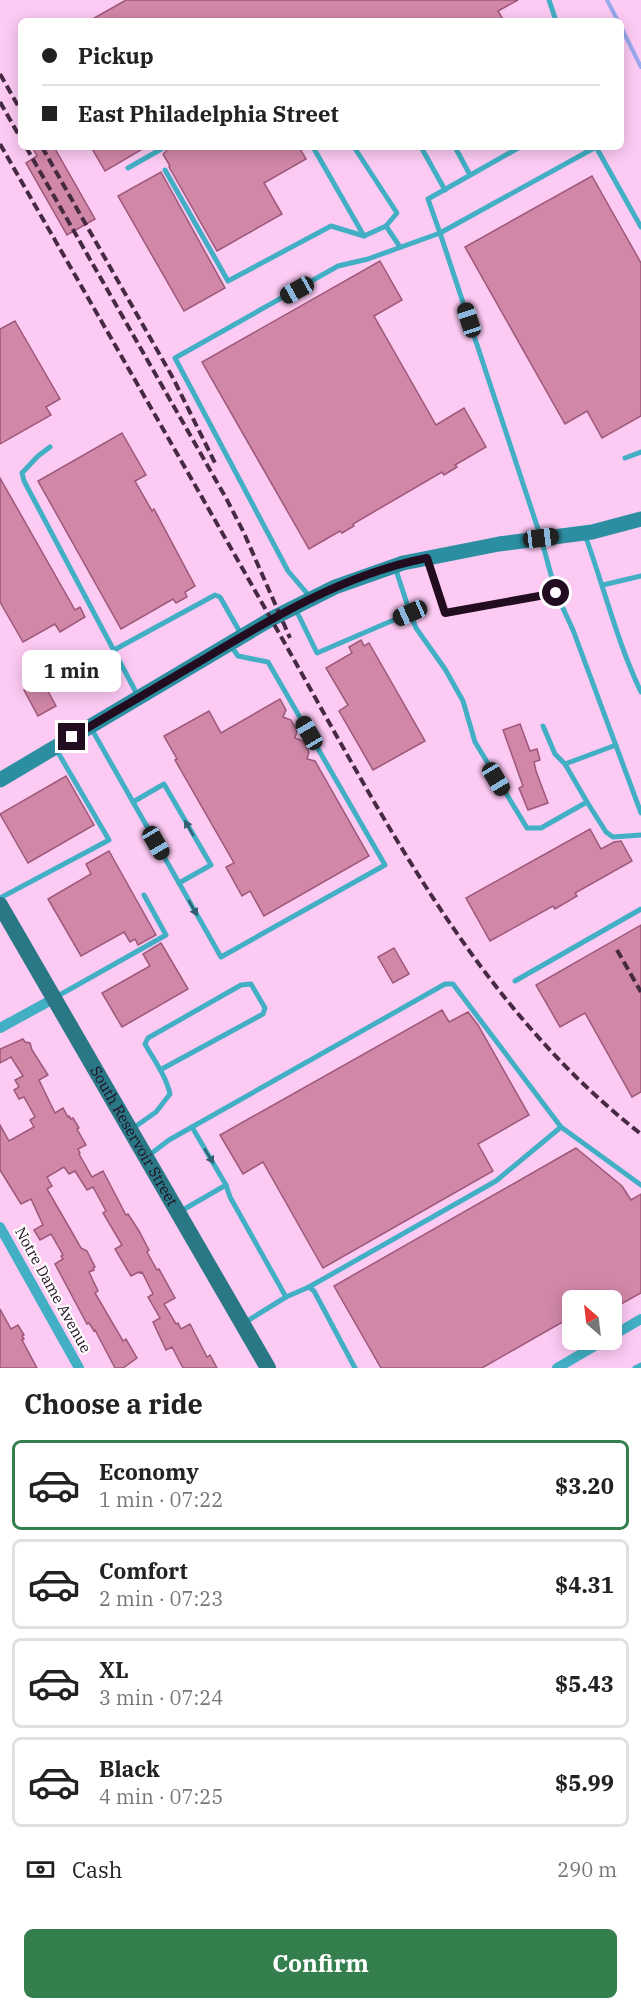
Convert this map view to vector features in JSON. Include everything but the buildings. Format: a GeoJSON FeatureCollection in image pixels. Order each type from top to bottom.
{"type":"FeatureCollection","features":[{"type":"Feature","properties":{"kind":"main road","name":"South Reservoir Street"},"geometry":{"type":"LineString","coordinates":[[0,905],[268,1368]]}},
{"type":"Feature","properties":{"kind":"street"},"geometry":{"type":"LineString","coordinates":[[0,780],[236,640],[335,587],[394,566],[427,558],[499,544],[584,533],[641,519]]}},
{"type":"Feature","properties":{"kind":"street"},"geometry":{"type":"LineString","coordinates":[[0,1028],[55,998]]}},
{"type":"Feature","properties":{"kind":"street","name":"Notre Dame Avenue"},"geometry":{"type":"LineString","coordinates":[[0,1227],[79,1368]]}},
{"type":"Feature","properties":{"kind":"street"},"geometry":{"type":"LineString","coordinates":[[622,1330],[641,1318]]}},
{"type":"Feature","properties":{"kind":"street"},"geometry":{"type":"LineString","coordinates":[[557,1368],[588,1350]]}},
{"type":"Feature","properties":{"kind":"lane"},"geometry":{"type":"LineString","coordinates":[[549,0],[554,18]]}},
{"type":"Feature","properties":{"kind":"lane"},"geometry":{"type":"LineString","coordinates":[[128,168],[160,150]]}},
{"type":"Feature","properties":{"kind":"lane"},"geometry":{"type":"LineString","coordinates":[[315,150],[364,236]]}},
{"type":"Feature","properties":{"kind":"lane"},"geometry":{"type":"LineString","coordinates":[[165,170],[228,281],[331,226],[364,236],[387,226],[397,213],[356,150]]}},
{"type":"Feature","properties":{"kind":"lane"},"geometry":{"type":"LineString","coordinates":[[423,150],[445,190]]}},
{"type":"Feature","properties":{"kind":"lane"},"geometry":{"type":"LineString","coordinates":[[456,150],[470,175]]}},
{"type":"Feature","properties":{"kind":"lane"},"geometry":{"type":"LineString","coordinates":[[515,150],[428,199],[541,538],[556,593],[573,630],[641,813]]}},
{"type":"Feature","properties":{"kind":"lane"},"geometry":{"type":"LineString","coordinates":[[312,599],[288,572],[175,358],[338,267],[368,259],[440,233],[591,150]]}},
{"type":"Feature","properties":{"kind":"lane"},"geometry":{"type":"LineString","coordinates":[[598,150],[641,227]]}},
{"type":"Feature","properties":{"kind":"lane"},"geometry":{"type":"LineString","coordinates":[[387,226],[400,247]]}},
{"type":"Feature","properties":{"kind":"lane"},"geometry":{"type":"LineString","coordinates":[[50,447],[22,473],[24,481],[139,698]]}},
{"type":"Feature","properties":{"kind":"lane"},"geometry":{"type":"LineString","coordinates":[[625,458],[641,452]]}},
{"type":"Feature","properties":{"kind":"lane"},"geometry":{"type":"LineString","coordinates":[[584,533],[628,665],[641,692]]}},
{"type":"Feature","properties":{"kind":"lane"},"geometry":{"type":"LineString","coordinates":[[427,558],[445,613],[556,593]]}},
{"type":"Feature","properties":{"kind":"lane"},"geometry":{"type":"LineString","coordinates":[[394,566],[416,628],[445,669],[463,701],[475,742],[527,828],[541,828],[587,802]]}},
{"type":"Feature","properties":{"kind":"lane"},"geometry":{"type":"LineString","coordinates":[[603,585],[641,576]]}},
{"type":"Feature","properties":{"kind":"lane"},"geometry":{"type":"LineString","coordinates":[[90,727],[221,957],[385,865],[268,662],[238,656],[236,640],[220,597],[215,595],[114,650]]}},
{"type":"Feature","properties":{"kind":"lane"},"geometry":{"type":"LineString","coordinates":[[295,608],[317,653],[410,613]]}},
{"type":"Feature","properties":{"kind":"lane"},"geometry":{"type":"LineString","coordinates":[[543,726],[555,754],[565,764],[606,832],[613,837],[641,835]]}},
{"type":"Feature","properties":{"kind":"lane"},"geometry":{"type":"LineString","coordinates":[[565,764],[616,745]]}},
{"type":"Feature","properties":{"kind":"lane"},"geometry":{"type":"LineString","coordinates":[[0,898],[109,840],[55,747]]}},
{"type":"Feature","properties":{"kind":"lane"},"geometry":{"type":"LineString","coordinates":[[133,802],[164,784],[211,865],[179,884]]}},
{"type":"Feature","properties":{"kind":"lane"},"geometry":{"type":"LineString","coordinates":[[55,998],[166,935],[144,895]]}},
{"type":"Feature","properties":{"kind":"lane"},"geometry":{"type":"LineString","coordinates":[[515,981],[641,909]]}},
{"type":"Feature","properties":{"kind":"lane"},"geometry":{"type":"LineString","coordinates":[[131,1130],[156,1112],[170,1094],[168,1082],[160,1070],[145,1044],[148,1038],[241,985],[251,984],[265,1008],[263,1014],[160,1070]]}},
{"type":"Feature","properties":{"kind":"lane"},"geometry":{"type":"LineString","coordinates":[[147,1157],[169,1140],[445,984],[453,984],[561,1127],[641,1185]]}},
{"type":"Feature","properties":{"kind":"lane"},"geometry":{"type":"LineString","coordinates":[[192,1127],[286,1297]]}},
{"type":"Feature","properties":{"kind":"lane"},"geometry":{"type":"LineString","coordinates":[[243,1324],[286,1297],[309,1287],[496,1181],[561,1127]]}},
{"type":"Feature","properties":{"kind":"lane"},"geometry":{"type":"LineString","coordinates":[[178,1213],[226,1185]]}},
{"type":"Feature","properties":{"kind":"lane"},"geometry":{"type":"LineString","coordinates":[[309,1287],[314,1291],[355,1368]]}},
{"type":"Feature","properties":{"kind":"lane"},"geometry":{"type":"LineString","coordinates":[[635,1368],[641,1365]]}},
{"type":"Feature","properties":{"kind":"waterway"},"geometry":{"type":"LineString","coordinates":[[607,0],[616,18]]}},
{"type":"Feature","properties":{"kind":"waterway"},"geometry":{"type":"LineString","coordinates":[[624,33],[641,67]]}},
{"type":"Feature","properties":{"kind":"railway"},"geometry":{"type":"LineString","coordinates":[[0,74],[18,106]]}},
{"type":"Feature","properties":{"kind":"railway"},"geometry":{"type":"LineString","coordinates":[[0,102],[18,134]]}},
{"type":"Feature","properties":{"kind":"railway"},"geometry":{"type":"LineString","coordinates":[[0,144],[352,763],[434,899],[479,963],[527,1025],[581,1082],[641,1134]]}},
{"type":"Feature","properties":{"kind":"railway"},"geometry":{"type":"LineString","coordinates":[[28,150],[226,498],[244,533],[290,638]]}},
{"type":"Feature","properties":{"kind":"railway"},"geometry":{"type":"LineString","coordinates":[[44,150],[173,378],[216,465]]}},
{"type":"Feature","properties":{"kind":"railway"},"geometry":{"type":"LineString","coordinates":[[617,950],[641,992]]}},
{"type":"Feature","properties":{"kind":"route"},"geometry":{"type":"LineString","coordinates":[[72,737],[271,619],[335,587],[403,563],[427,558],[445,613],[556,593]]}}]}
